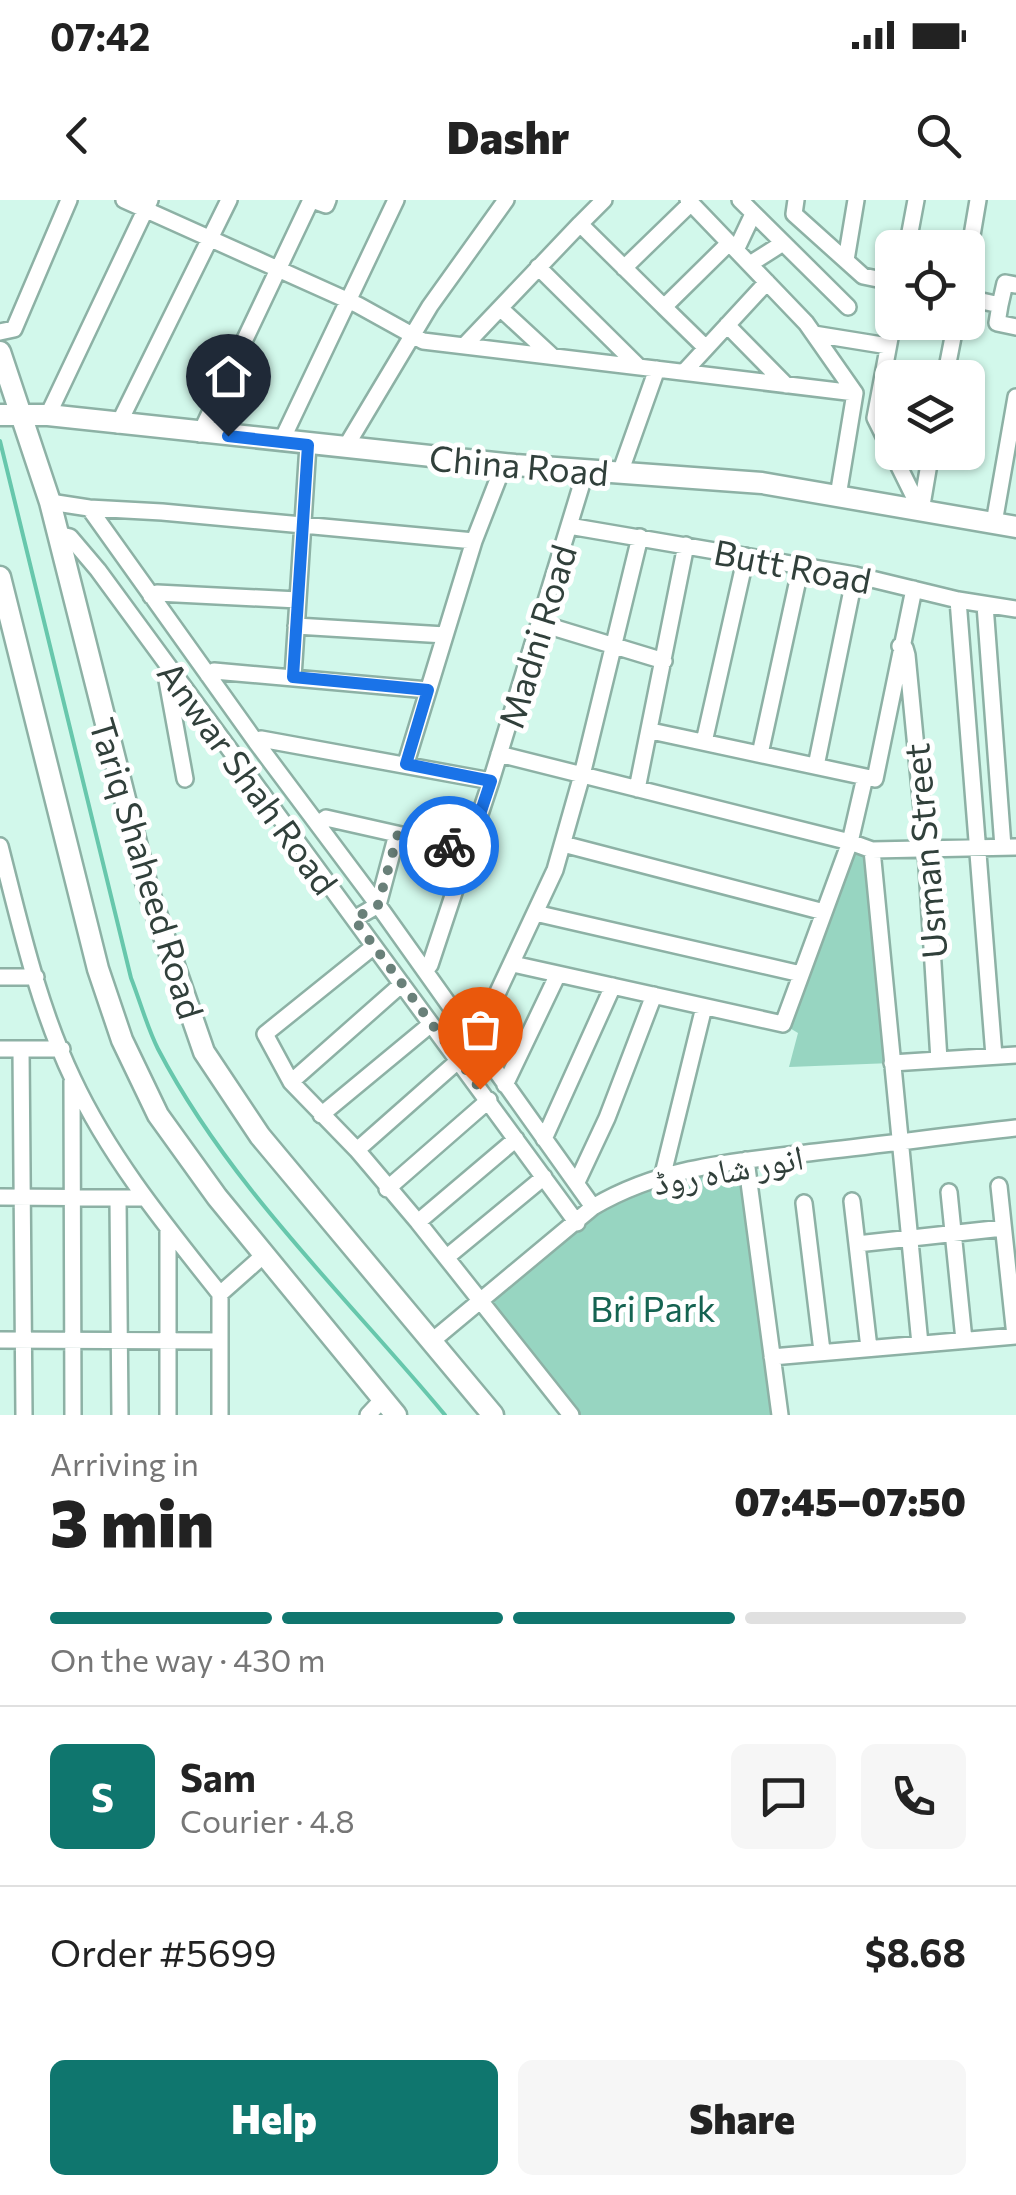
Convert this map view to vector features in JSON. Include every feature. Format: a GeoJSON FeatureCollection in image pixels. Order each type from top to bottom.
{"type":"FeatureCollection","features":[{"type":"Feature","properties":{"kind":"main road","name":"Tariq Shaheed Road"},"geometry":{"type":"LineString","coordinates":[[0,352],[10,415],[31,438],[50,502],[131,832],[164,943],[204,1052],[260,1136],[494,1415]]}},
{"type":"Feature","properties":{"kind":"main road","name":"China Road"},"geometry":{"type":"LineString","coordinates":[[10,415],[48,415],[504,464],[762,483],[1016,527]]}},
{"type":"Feature","properties":{"kind":"main road","name":"Tariq Shaheed Road"},"geometry":{"type":"LineString","coordinates":[[0,577],[98,969],[122,1040],[158,1115],[264,1254],[390,1407]]}},
{"type":"Feature","properties":{"kind":"street"},"geometry":{"type":"LineString","coordinates":[[0,332],[14,329],[70,200]]}},
{"type":"Feature","properties":{"kind":"street"},"geometry":{"type":"LineString","coordinates":[[124,200],[148,205],[210,238],[347,300],[423,341],[854,393]]}},
{"type":"Feature","properties":{"kind":"street"},"geometry":{"type":"LineString","coordinates":[[118,425],[229,200]]}},
{"type":"Feature","properties":{"kind":"street"},"geometry":{"type":"LineString","coordinates":[[200,434],[312,200],[326,204],[328,200]]}},
{"type":"Feature","properties":{"kind":"street"},"geometry":{"type":"LineString","coordinates":[[281,442],[396,200]]}},
{"type":"Feature","properties":{"kind":"street"},"geometry":{"type":"LineString","coordinates":[[345,448],[430,306],[506,200]]}},
{"type":"Feature","properties":{"kind":"street"},"geometry":{"type":"LineString","coordinates":[[464,346],[604,200]]}},
{"type":"Feature","properties":{"kind":"street"},"geometry":{"type":"LineString","coordinates":[[740,200],[848,307]]}},
{"type":"Feature","properties":{"kind":"street"},"geometry":{"type":"LineString","coordinates":[[781,200],[795,207],[863,276],[875,278]]}},
{"type":"Feature","properties":{"kind":"street"},"geometry":{"type":"LineString","coordinates":[[846,260],[856,200]]}},
{"type":"Feature","properties":{"kind":"street"},"geometry":{"type":"LineString","coordinates":[[910,230],[916,200]]}},
{"type":"Feature","properties":{"kind":"street"},"geometry":{"type":"LineString","coordinates":[[973,230],[978,200]]}},
{"type":"Feature","properties":{"kind":"street"},"geometry":{"type":"LineString","coordinates":[[624,268],[689,202],[767,282],[814,334],[854,393],[838,496]]}},
{"type":"Feature","properties":{"kind":"street"},"geometry":{"type":"LineString","coordinates":[[48,415],[148,205]]}},
{"type":"Feature","properties":{"kind":"street"},"geometry":{"type":"LineString","coordinates":[[664,307],[733,246],[753,214]]}},
{"type":"Feature","properties":{"kind":"street"},"geometry":{"type":"LineString","coordinates":[[580,224],[706,348]]}},
{"type":"Feature","properties":{"kind":"street"},"geometry":{"type":"LineString","coordinates":[[750,264],[783,243]]}},
{"type":"Feature","properties":{"kind":"street"},"geometry":{"type":"LineString","coordinates":[[538,267],[639,367]]}},
{"type":"Feature","properties":{"kind":"street"},"geometry":{"type":"LineString","coordinates":[[684,372],[767,282]]}},
{"type":"Feature","properties":{"kind":"street"},"geometry":{"type":"LineString","coordinates":[[1016,285],[1005,282],[996,323],[1016,327]]}},
{"type":"Feature","properties":{"kind":"street"},"geometry":{"type":"LineString","coordinates":[[985,302],[1000,305]]}},
{"type":"Feature","properties":{"kind":"street"},"geometry":{"type":"LineString","coordinates":[[500,308],[552,356]]}},
{"type":"Feature","properties":{"kind":"street"},"geometry":{"type":"LineString","coordinates":[[727,325],[786,385]]}},
{"type":"Feature","properties":{"kind":"street"},"geometry":{"type":"LineString","coordinates":[[814,334],[888,346]]}},
{"type":"Feature","properties":{"kind":"street"},"geometry":{"type":"LineString","coordinates":[[889,340],[875,418],[920,510]]}},
{"type":"Feature","properties":{"kind":"street"},"geometry":{"type":"LineString","coordinates":[[620,473],[657,369]]}},
{"type":"Feature","properties":{"kind":"street"},"geometry":{"type":"LineString","coordinates":[[994,523],[1016,397]]}},
{"type":"Feature","properties":{"kind":"street"},"geometry":{"type":"LineString","coordinates":[[293,677],[308,445]]}},
{"type":"Feature","properties":{"kind":"street"},"geometry":{"type":"LineString","coordinates":[[406,764],[474,541],[504,464]]}},
{"type":"Feature","properties":{"kind":"street","name":"Madni Road"},"geometry":{"type":"LineString","coordinates":[[425,970],[430,965],[500,754],[586,470]]}},
{"type":"Feature","properties":{"kind":"street"},"geometry":{"type":"LineString","coordinates":[[920,510],[928,470]]}},
{"type":"Feature","properties":{"kind":"street"},"geometry":{"type":"LineString","coordinates":[[50,502],[474,541]]}},
{"type":"Feature","properties":{"kind":"street","name":"Anwar Shah Road"},"geometry":{"type":"LineString","coordinates":[[89,508],[256,742],[320,823],[593,1207]]}},
{"type":"Feature","properties":{"kind":"street","name":"Butt Road"},"geometry":{"type":"LineString","coordinates":[[569,526],[855,576],[1016,610]]}},
{"type":"Feature","properties":{"kind":"street","name":"Anwar Shah Road"},"geometry":{"type":"LineString","coordinates":[[57,534],[67,535],[86,554],[576,1223]]}},
{"type":"Feature","properties":{"kind":"street"},"geometry":{"type":"LineString","coordinates":[[475,1041],[555,870],[640,537]]}},
{"type":"Feature","properties":{"kind":"street"},"geometry":{"type":"LineString","coordinates":[[638,789],[686,546]]}},
{"type":"Feature","properties":{"kind":"street"},"geometry":{"type":"LineString","coordinates":[[704,742],[746,556]]}},
{"type":"Feature","properties":{"kind":"street"},"geometry":{"type":"LineString","coordinates":[[760,754],[801,566]]}},
{"type":"Feature","properties":{"kind":"street"},"geometry":{"type":"LineString","coordinates":[[816,766],[855,576]]}},
{"type":"Feature","properties":{"kind":"street"},"geometry":{"type":"LineString","coordinates":[[651,731],[875,779],[914,588]]}},
{"type":"Feature","properties":{"kind":"street"},"geometry":{"type":"LineString","coordinates":[[151,596],[156,592],[298,600]]}},
{"type":"Feature","properties":{"kind":"street"},"geometry":{"type":"LineString","coordinates":[[958,600],[994,1056]]}},
{"type":"Feature","properties":{"kind":"street"},"geometry":{"type":"LineString","coordinates":[[500,754],[872,850],[1009,847],[986,605]]}},
{"type":"Feature","properties":{"kind":"street"},"geometry":{"type":"LineString","coordinates":[[540,623],[664,661]]}},
{"type":"Feature","properties":{"kind":"street"},"geometry":{"type":"LineString","coordinates":[[296,626],[446,635]]}},
{"type":"Feature","properties":{"kind":"street","name":"Usman Street"},"geometry":{"type":"LineString","coordinates":[[900,646],[907,655],[926,851],[939,1060]]}},
{"type":"Feature","properties":{"kind":"street"},"geometry":{"type":"LineString","coordinates":[[170,669],[166,675],[185,779]]}},
{"type":"Feature","properties":{"kind":"street"},"geometry":{"type":"LineString","coordinates":[[208,675],[214,672],[293,677],[428,690]]}},
{"type":"Feature","properties":{"kind":"street"},"geometry":{"type":"LineString","coordinates":[[256,742],[261,739],[491,781]]}},
{"type":"Feature","properties":{"kind":"street"},"geometry":{"type":"LineString","coordinates":[[513,964],[782,1024],[850,842],[865,777]]}},
{"type":"Feature","properties":{"kind":"street"},"geometry":{"type":"LineString","coordinates":[[320,823],[326,818],[468,850]]}},
{"type":"Feature","properties":{"kind":"street"},"geometry":{"type":"LineString","coordinates":[[354,919],[378,905],[398,834]]}},
{"type":"Feature","properties":{"kind":"street"},"geometry":{"type":"LineString","coordinates":[[563,844],[824,912]]}},
{"type":"Feature","properties":{"kind":"street"},"geometry":{"type":"LineString","coordinates":[[0,846],[4,881],[72,1077],[104,1138],[220,1294],[220,1415]]}},
{"type":"Feature","properties":{"kind":"street"},"geometry":{"type":"LineString","coordinates":[[872,850],[920,1344]]}},
{"type":"Feature","properties":{"kind":"street"},"geometry":{"type":"LineString","coordinates":[[535,913],[801,974]]}},
{"type":"Feature","properties":{"kind":"street"},"geometry":{"type":"LineString","coordinates":[[373,947],[266,1034],[290,1082],[418,1222],[571,1415]]}},
{"type":"Feature","properties":{"kind":"street"},"geometry":{"type":"LineString","coordinates":[[505,1084],[558,974]]}},
{"type":"Feature","properties":{"kind":"street"},"geometry":{"type":"LineString","coordinates":[[0,977],[36,977]]}},
{"type":"Feature","properties":{"kind":"street"},"geometry":{"type":"LineString","coordinates":[[290,1082],[402,984]]}},
{"type":"Feature","properties":{"kind":"street"},"geometry":{"type":"LineString","coordinates":[[544,1139],[613,986]]}},
{"type":"Feature","properties":{"kind":"street"},"geometry":{"type":"LineString","coordinates":[[577,1182],[607,1118],[654,996]]}},
{"type":"Feature","properties":{"kind":"street"},"geometry":{"type":"LineString","coordinates":[[663,1174],[704,1007]]}},
{"type":"Feature","properties":{"kind":"street"},"geometry":{"type":"LineString","coordinates":[[321,1115],[431,1024]]}},
{"type":"Feature","properties":{"kind":"street"},"geometry":{"type":"LineString","coordinates":[[0,1049],[62,1049]]}},
{"type":"Feature","properties":{"kind":"street"},"geometry":{"type":"LineString","coordinates":[[20,1049],[24,1415]]}},
{"type":"Feature","properties":{"kind":"street"},"geometry":{"type":"LineString","coordinates":[[892,1063],[1016,1055]]}},
{"type":"Feature","properties":{"kind":"street"},"geometry":{"type":"LineString","coordinates":[[356,1150],[458,1060]]}},
{"type":"Feature","properties":{"kind":"street"},"geometry":{"type":"LineString","coordinates":[[72,1077],[73,1415]]}},
{"type":"Feature","properties":{"kind":"street"},"geometry":{"type":"LineString","coordinates":[[387,1188],[489,1100]]}},
{"type":"Feature","properties":{"kind":"street","name":"انور شاہ روڈ"},"geometry":{"type":"LineString","coordinates":[[432,1342],[593,1207],[663,1174],[746,1160],[1016,1128]]}},
{"type":"Feature","properties":{"kind":"street"},"geometry":{"type":"LineString","coordinates":[[418,1222],[516,1138]]}},
{"type":"Feature","properties":{"kind":"street"},"geometry":{"type":"LineString","coordinates":[[746,1160],[780,1415]]}},
{"type":"Feature","properties":{"kind":"street"},"geometry":{"type":"LineString","coordinates":[[447,1257],[544,1177]]}},
{"type":"Feature","properties":{"kind":"street"},"geometry":{"type":"LineString","coordinates":[[772,1357],[1015,1336],[999,1186]]}},
{"type":"Feature","properties":{"kind":"street"},"geometry":{"type":"LineString","coordinates":[[948,1192],[964,1340]]}},
{"type":"Feature","properties":{"kind":"street"},"geometry":{"type":"LineString","coordinates":[[0,1197],[145,1198]]}},
{"type":"Feature","properties":{"kind":"street"},"geometry":{"type":"LineString","coordinates":[[118,1199],[120,1415]]}},
{"type":"Feature","properties":{"kind":"street"},"geometry":{"type":"LineString","coordinates":[[804,1202],[822,1351]]}},
{"type":"Feature","properties":{"kind":"street"},"geometry":{"type":"LineString","coordinates":[[852,1202],[869,1348]]}},
{"type":"Feature","properties":{"kind":"street"},"geometry":{"type":"LineString","coordinates":[[168,1228],[168,1415]]}},
{"type":"Feature","properties":{"kind":"street"},"geometry":{"type":"LineString","coordinates":[[857,1244],[1003,1228]]}},
{"type":"Feature","properties":{"kind":"street"},"geometry":{"type":"LineString","coordinates":[[220,1294],[264,1254]]}},
{"type":"Feature","properties":{"kind":"street"},"geometry":{"type":"LineString","coordinates":[[0,1340],[220,1341]]}},
{"type":"Feature","properties":{"kind":"street"},"geometry":{"type":"LineString","coordinates":[[520,1352],[533,1341]]}},
{"type":"Feature","properties":{"kind":"street"},"geometry":{"type":"LineString","coordinates":[[368,1415],[390,1407]]}},
{"type":"Feature","properties":{"kind":"green space"},"geometry":{"type":"Polygon","coordinates":[[[850,842],[872,850],[892,1063],[789,1067],[798,1033],[783,1024],[850,842]]]}},
{"type":"Feature","properties":{"kind":"green space","name":"Bri Park"},"geometry":{"type":"Polygon","coordinates":[[[741,1165],[776,1415],[577,1415],[488,1306],[568,1235],[621,1198],[665,1181],[741,1165]]]}},
{"type":"Feature","properties":{"kind":"waterway"},"geometry":{"type":"LineString","coordinates":[[0,441],[131,978],[154,1041],[219,1148],[292,1240],[445,1415]]}},
{"type":"Feature","properties":{"kind":"way so far"},"geometry":{"type":"LineString","coordinates":[[449,846],[398,834],[378,905],[354,919],[480,1089]]}},
{"type":"Feature","properties":{"kind":"route"},"geometry":{"type":"LineString","coordinates":[[228,436],[308,445],[293,677],[428,690],[406,764],[491,781],[468,850],[449,846]]}}]}
